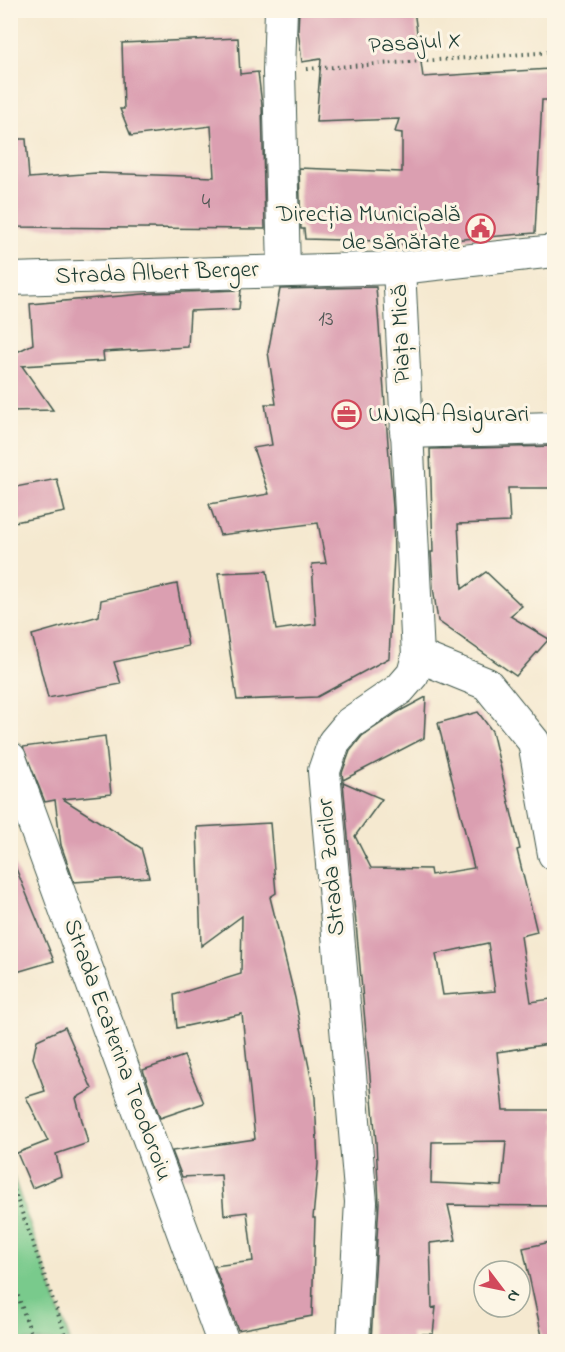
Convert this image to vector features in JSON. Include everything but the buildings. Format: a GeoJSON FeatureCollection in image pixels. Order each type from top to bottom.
{"type":"FeatureCollection","features":[{"type":"Feature","properties":{"kind":"street"},"geometry":{"type":"LineString","coordinates":[[281,10],[279,72],[284,270]]}},
{"type":"Feature","properties":{"kind":"street","name":"Strada Albert Berger"},"geometry":{"type":"LineString","coordinates":[[10,279],[399,268],[555,251]]}},
{"type":"Feature","properties":{"kind":"street","name":"Piața Mică"},"geometry":{"type":"LineString","coordinates":[[399,268],[406,432]]}},
{"type":"Feature","properties":{"kind":"street"},"geometry":{"type":"LineString","coordinates":[[406,432],[511,426],[555,428]]}},
{"type":"Feature","properties":{"kind":"street","name":"Strada Zorilor"},"geometry":{"type":"LineString","coordinates":[[353,1341],[361,1202],[324,771],[334,742],[350,723],[400,689],[413,674],[418,656],[406,432]]}},
{"type":"Feature","properties":{"kind":"street"},"geometry":{"type":"LineString","coordinates":[[418,656],[487,684],[534,742],[555,854]]}},
{"type":"Feature","properties":{"kind":"street","name":"Strada Ecaterina Teodoroiu"},"geometry":{"type":"LineString","coordinates":[[10,758],[223,1341]]}},
{"type":"Feature","properties":{"kind":"path","name":"Pasajul X"},"geometry":{"type":"LineString","coordinates":[[279,72],[555,51]]}},
{"type":"Feature","properties":{"kind":"path"},"geometry":{"type":"LineString","coordinates":[[10,1179],[68,1341]]}},
{"type":"Feature","properties":{"kind":"path"},"geometry":{"type":"LineString","coordinates":[[10,1273],[34,1341]]}},
{"type":"Feature","properties":{"kind":"path"},"geometry":{"type":"LineString","coordinates":[[10,1298],[18,1293]]}},
{"type":"Feature","properties":{"kind":"green space"},"geometry":{"type":"Polygon","coordinates":[[[11,1170],[70,1341],[11,1341],[11,1170]]]}},
{"type":"Feature","properties":{"kind":"place","name":"Direcția Municipală de sănătate"},"geometry":{"type":"Point","coordinates":[481,229]}},
{"type":"Feature","properties":{"kind":"place","name":"UNIQA Asigurari"},"geometry":{"type":"Point","coordinates":[347,415]}}]}
